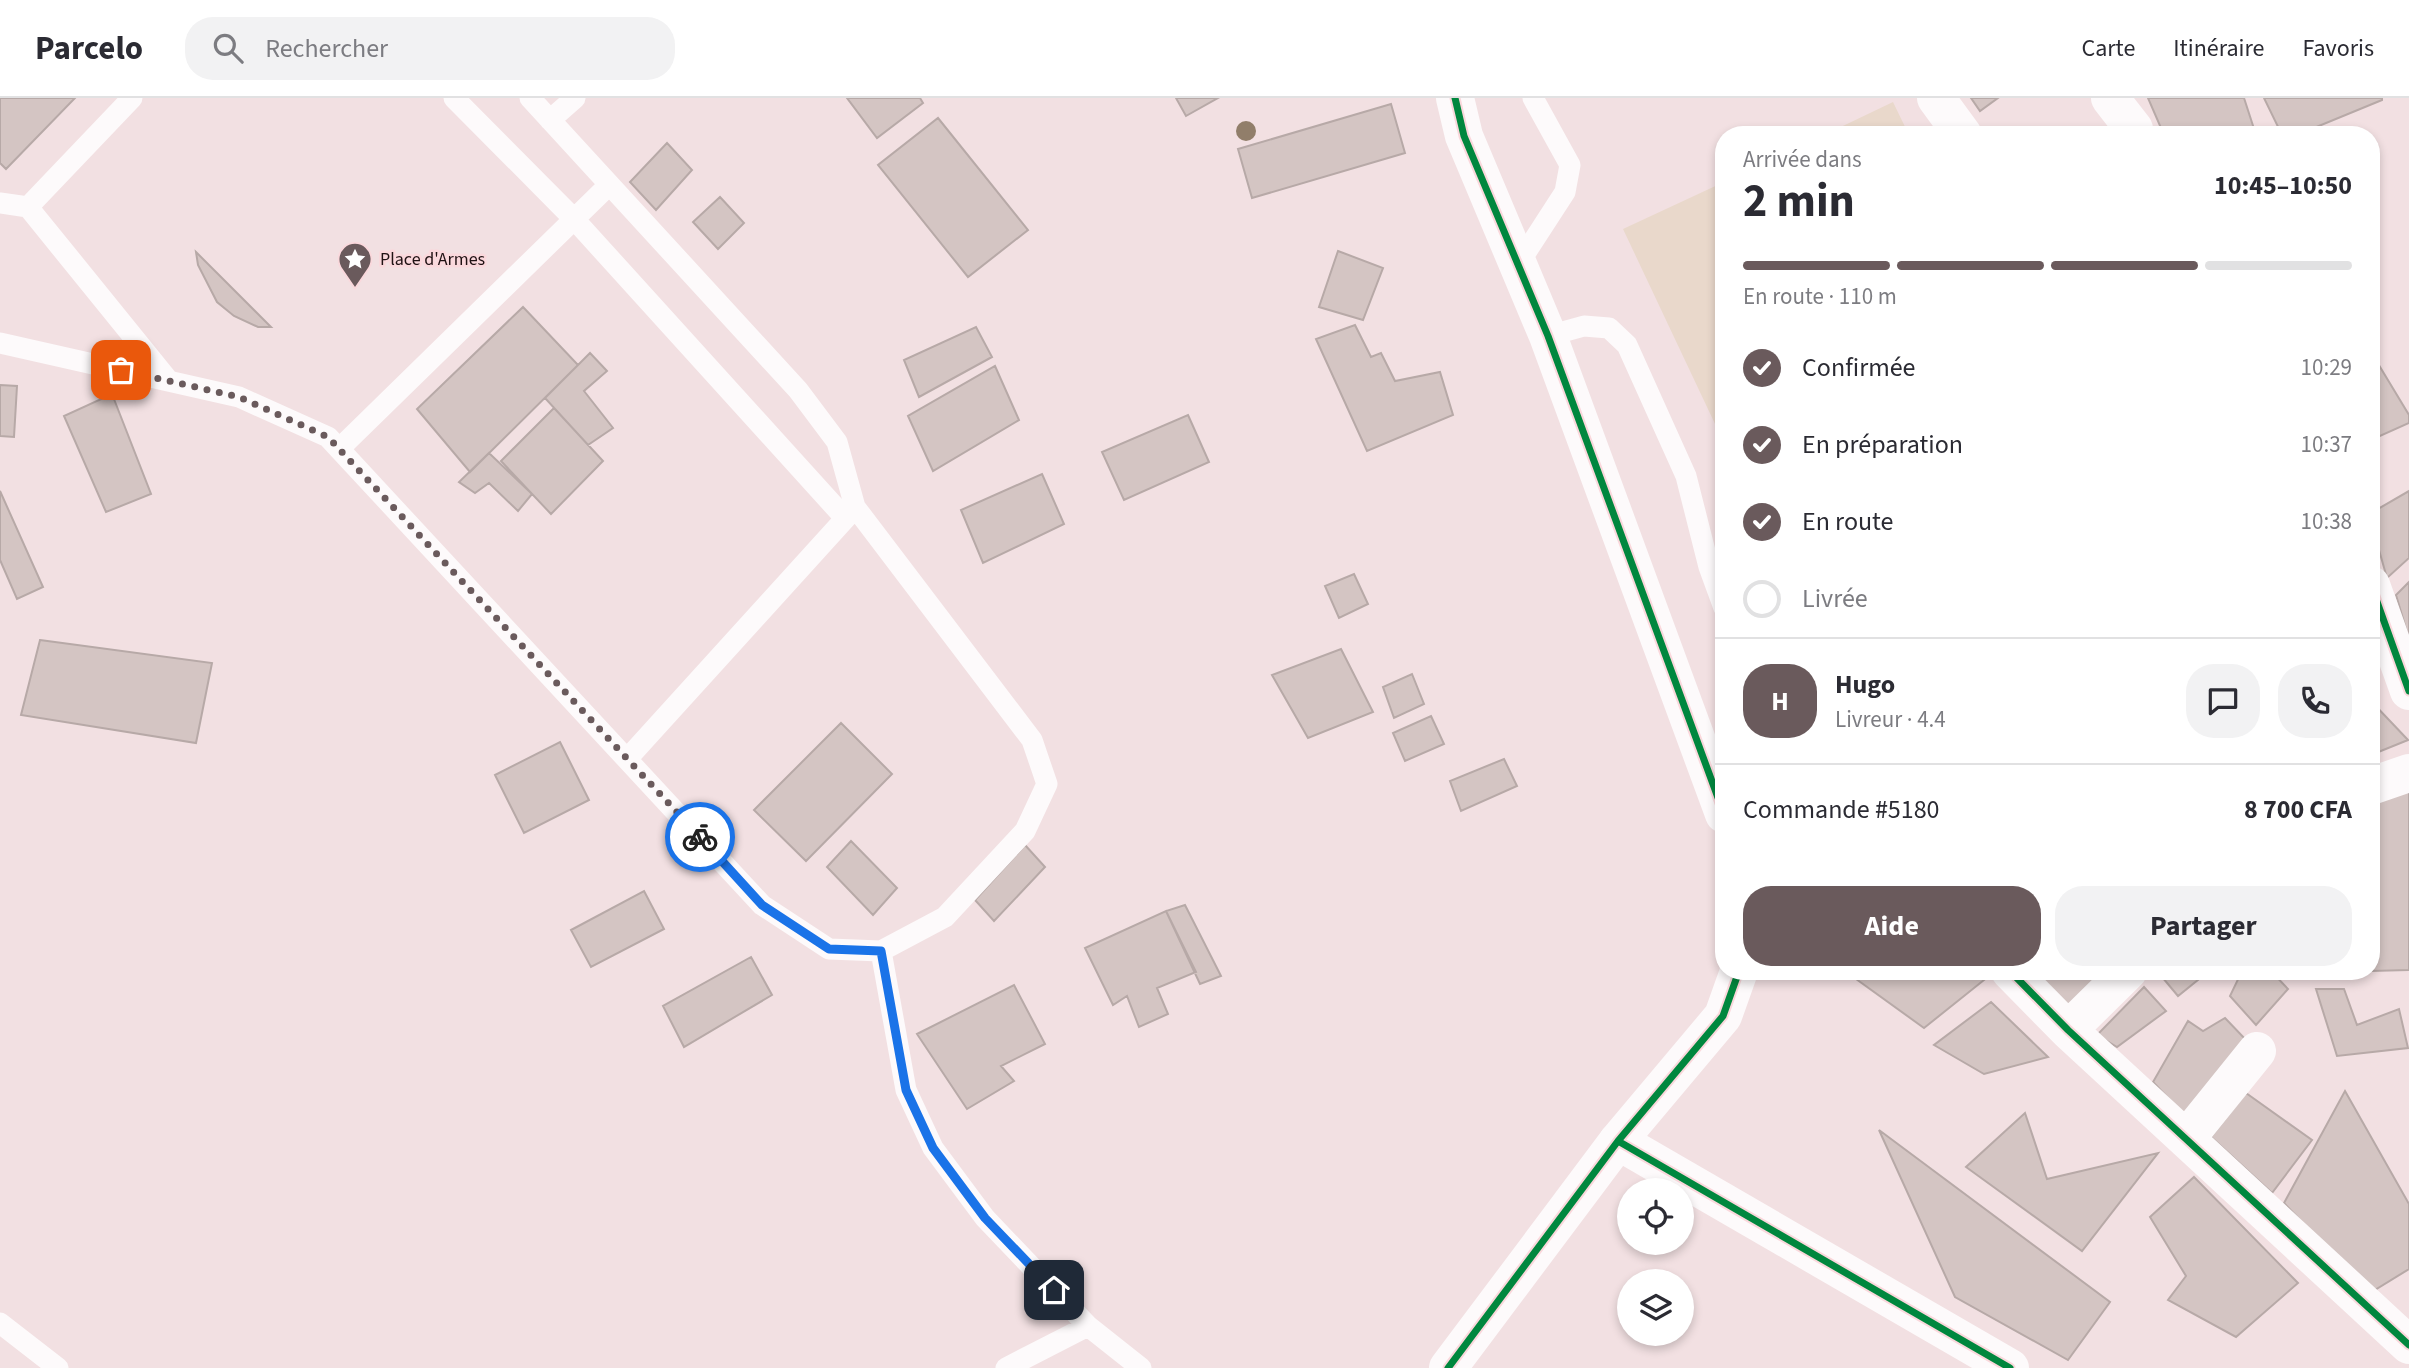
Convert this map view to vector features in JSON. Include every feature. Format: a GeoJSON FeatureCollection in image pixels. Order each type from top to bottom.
{"type":"FeatureCollection","features":[{"type":"Feature","properties":{"kind":"street"},"geometry":{"type":"LineString","coordinates":[[1455,98],[1464,136],[1548,337],[1715,790]]}},
{"type":"Feature","properties":{"kind":"street"},"geometry":{"type":"LineString","coordinates":[[1936,98],[1956,126]]}},
{"type":"Feature","properties":{"kind":"street"},"geometry":{"type":"LineString","coordinates":[[2110,98],[2132,126]]}},
{"type":"Feature","properties":{"kind":"street"},"geometry":{"type":"LineString","coordinates":[[2380,610],[2409,691]]}},
{"type":"Feature","properties":{"kind":"street"},"geometry":{"type":"LineString","coordinates":[[2380,783],[2409,773]]}},
{"type":"Feature","properties":{"kind":"street"},"geometry":{"type":"LineString","coordinates":[[1448,1368],[1618,1141],[1723,1016],[1736,980]]}},
{"type":"Feature","properties":{"kind":"street"},"geometry":{"type":"LineString","coordinates":[[2019,980],[2068,1030],[2409,1345]]}},
{"type":"Feature","properties":{"kind":"street"},"geometry":{"type":"LineString","coordinates":[[2068,1030],[2119,980]]}},
{"type":"Feature","properties":{"kind":"street"},"geometry":{"type":"LineString","coordinates":[[2186,1139],[2257,1051]]}},
{"type":"Feature","properties":{"kind":"street"},"geometry":{"type":"LineString","coordinates":[[1618,1141],[2010,1368]]}},
{"type":"Feature","properties":{"kind":"lane"},"geometry":{"type":"LineString","coordinates":[[28,207],[132,98]]}},
{"type":"Feature","properties":{"kind":"lane"},"geometry":{"type":"LineString","coordinates":[[0,343],[239,397],[328,437],[762,905],[829,949],[881,951],[945,917],[1025,831],[1047,784],[1032,740],[850,512],[574,219],[454,98]]}},
{"type":"Feature","properties":{"kind":"lane"},"geometry":{"type":"LineString","coordinates":[[530,98],[798,390],[837,442],[850,512]]}},
{"type":"Feature","properties":{"kind":"lane"},"geometry":{"type":"LineString","coordinates":[[550,120],[575,98]]}},
{"type":"Feature","properties":{"kind":"lane"},"geometry":{"type":"LineString","coordinates":[[1517,266],[1564,192],[1570,165],[1533,98]]}},
{"type":"Feature","properties":{"kind":"lane"},"geometry":{"type":"LineString","coordinates":[[339,449],[609,185]]}},
{"type":"Feature","properties":{"kind":"lane"},"geometry":{"type":"LineString","coordinates":[[0,203],[28,207],[169,381]]}},
{"type":"Feature","properties":{"kind":"lane"},"geometry":{"type":"LineString","coordinates":[[1548,337],[1584,326],[1609,328],[1627,345],[1686,476],[1715,583]]}},
{"type":"Feature","properties":{"kind":"lane"},"geometry":{"type":"LineString","coordinates":[[626,759],[850,512]]}},
{"type":"Feature","properties":{"kind":"lane"},"geometry":{"type":"LineString","coordinates":[[881,951],[906,1090],[933,1148],[985,1218],[1088,1326],[1141,1368]]}},
{"type":"Feature","properties":{"kind":"lane"},"geometry":{"type":"LineString","coordinates":[[0,1323],[58,1368]]}},
{"type":"Feature","properties":{"kind":"lane"},"geometry":{"type":"LineString","coordinates":[[1006,1368],[1088,1326]]}},
{"type":"Feature","properties":{"kind":"shaded area"},"geometry":{"type":"Polygon","coordinates":[[[1893,102],[1905,126],[1843,126],[1893,102]]]}},
{"type":"Feature","properties":{"kind":"shaded area"},"geometry":{"type":"Polygon","coordinates":[[[1715,186],[1715,424],[1623,229],[1715,186]]]}},
{"type":"Feature","properties":{"kind":"building"},"geometry":{"type":"Polygon","coordinates":[[[0,98],[75,98],[6,169],[0,163],[0,98]]]}},
{"type":"Feature","properties":{"kind":"building"},"geometry":{"type":"Polygon","coordinates":[[[847,98],[920,98],[923,103],[877,138],[847,98]]]}},
{"type":"Feature","properties":{"kind":"building"},"geometry":{"type":"Polygon","coordinates":[[[1176,98],[1218,98],[1186,116],[1176,98]]]}},
{"type":"Feature","properties":{"kind":"building"},"geometry":{"type":"Polygon","coordinates":[[[1971,98],[1998,98],[1980,111],[1971,98]]]}},
{"type":"Feature","properties":{"kind":"building"},"geometry":{"type":"Polygon","coordinates":[[[2148,98],[2244,98],[2253,126],[2160,126],[2148,98]]]}},
{"type":"Feature","properties":{"kind":"building"},"geometry":{"type":"Polygon","coordinates":[[[2264,98],[2382,98],[2319,126],[2278,126],[2264,98]]]}},
{"type":"Feature","properties":{"kind":"building"},"geometry":{"type":"Polygon","coordinates":[[[1391,104],[1405,153],[1252,198],[1238,149],[1391,104]]]}},
{"type":"Feature","properties":{"kind":"building"},"geometry":{"type":"Polygon","coordinates":[[[938,118],[1028,230],[968,277],[878,165],[938,118]]]}},
{"type":"Feature","properties":{"kind":"building"},"geometry":{"type":"Polygon","coordinates":[[[667,143],[692,170],[656,210],[630,182],[667,143]]]}},
{"type":"Feature","properties":{"kind":"building"},"geometry":{"type":"Polygon","coordinates":[[[720,197],[744,223],[718,249],[693,222],[720,197]]]}},
{"type":"Feature","properties":{"kind":"building"},"geometry":{"type":"Polygon","coordinates":[[[1338,251],[1383,268],[1363,320],[1319,307],[1338,251]]]}},
{"type":"Feature","properties":{"kind":"building"},"geometry":{"type":"Polygon","coordinates":[[[196,252],[271,327],[258,327],[234,316],[217,302],[198,265],[196,252]]]}},
{"type":"Feature","properties":{"kind":"building"},"geometry":{"type":"Polygon","coordinates":[[[523,307],[578,365],[470,472],[417,409],[523,307]]]}},
{"type":"Feature","properties":{"kind":"building"},"geometry":{"type":"Polygon","coordinates":[[[1355,325],[1371,357],[1381,353],[1395,381],[1440,372],[1453,415],[1367,451],[1316,339],[1355,325]]]}},
{"type":"Feature","properties":{"kind":"building"},"geometry":{"type":"Polygon","coordinates":[[[976,327],[992,357],[919,397],[904,360],[976,327]]]}},
{"type":"Feature","properties":{"kind":"building"},"geometry":{"type":"Polygon","coordinates":[[[590,353],[607,371],[584,391],[613,428],[588,445],[545,398],[590,353]]]}},
{"type":"Feature","properties":{"kind":"building"},"geometry":{"type":"Polygon","coordinates":[[[995,366],[1019,420],[933,471],[908,416],[995,366]]]}},
{"type":"Feature","properties":{"kind":"building"},"geometry":{"type":"Polygon","coordinates":[[[2380,367],[2409,415],[2409,423],[2380,436],[2380,367]]]}},
{"type":"Feature","properties":{"kind":"building"},"geometry":{"type":"Polygon","coordinates":[[[0,385],[17,386],[14,437],[0,436],[0,385]]]}},
{"type":"Feature","properties":{"kind":"building"},"geometry":{"type":"Polygon","coordinates":[[[112,394],[151,494],[106,512],[64,416],[112,394]]]}},
{"type":"Feature","properties":{"kind":"building"},"geometry":{"type":"Polygon","coordinates":[[[554,408],[603,461],[551,514],[501,461],[554,408]]]}},
{"type":"Feature","properties":{"kind":"building"},"geometry":{"type":"Polygon","coordinates":[[[1188,415],[1209,462],[1124,500],[1102,452],[1188,415]]]}},
{"type":"Feature","properties":{"kind":"building"},"geometry":{"type":"Polygon","coordinates":[[[489,453],[532,494],[518,511],[489,483],[475,493],[459,482],[489,453]]]}},
{"type":"Feature","properties":{"kind":"building"},"geometry":{"type":"Polygon","coordinates":[[[1042,474],[1064,524],[983,563],[961,510],[1042,474]]]}},
{"type":"Feature","properties":{"kind":"building"},"geometry":{"type":"Polygon","coordinates":[[[0,491],[43,587],[17,599],[0,560],[0,491]]]}},
{"type":"Feature","properties":{"kind":"building"},"geometry":{"type":"Polygon","coordinates":[[[2409,491],[2409,558],[2387,578],[2380,554],[2380,508],[2409,491]]]}},
{"type":"Feature","properties":{"kind":"building"},"geometry":{"type":"Polygon","coordinates":[[[1354,574],[1368,604],[1339,618],[1325,586],[1354,574]]]}},
{"type":"Feature","properties":{"kind":"building"},"geometry":{"type":"Polygon","coordinates":[[[2409,582],[2409,639],[2396,595],[2409,582]]]}},
{"type":"Feature","properties":{"kind":"building"},"geometry":{"type":"Polygon","coordinates":[[[40,640],[212,663],[196,743],[21,715],[40,640]]]}},
{"type":"Feature","properties":{"kind":"building"},"geometry":{"type":"Polygon","coordinates":[[[1341,649],[1373,712],[1308,738],[1272,675],[1341,649]]]}},
{"type":"Feature","properties":{"kind":"building"},"geometry":{"type":"Polygon","coordinates":[[[1412,674],[1424,704],[1394,718],[1383,687],[1412,674]]]}},
{"type":"Feature","properties":{"kind":"building"},"geometry":{"type":"Polygon","coordinates":[[[2380,710],[2408,740],[2380,751],[2380,710]]]}},
{"type":"Feature","properties":{"kind":"building"},"geometry":{"type":"Polygon","coordinates":[[[1431,716],[1444,744],[1405,761],[1393,733],[1431,716]]]}},
{"type":"Feature","properties":{"kind":"building"},"geometry":{"type":"Polygon","coordinates":[[[841,723],[892,774],[806,861],[754,810],[841,723]]]}},
{"type":"Feature","properties":{"kind":"building"},"geometry":{"type":"Polygon","coordinates":[[[560,742],[589,800],[524,833],[495,775],[560,742]]]}},
{"type":"Feature","properties":{"kind":"building"},"geometry":{"type":"Polygon","coordinates":[[[1504,759],[1517,786],[1461,811],[1450,781],[1504,759]]]}},
{"type":"Feature","properties":{"kind":"building"},"geometry":{"type":"Polygon","coordinates":[[[2409,781],[2409,970],[2380,971],[2380,793],[2409,781]]]}},
{"type":"Feature","properties":{"kind":"building"},"geometry":{"type":"Polygon","coordinates":[[[851,841],[897,888],[873,915],[827,867],[851,841]]]}},
{"type":"Feature","properties":{"kind":"building"},"geometry":{"type":"Polygon","coordinates":[[[1025,845],[1045,867],[994,921],[975,900],[1025,845]]]}},
{"type":"Feature","properties":{"kind":"building"},"geometry":{"type":"Polygon","coordinates":[[[644,891],[664,929],[591,967],[571,930],[644,891]]]}},
{"type":"Feature","properties":{"kind":"building"},"geometry":{"type":"Polygon","coordinates":[[[1185,905],[1221,976],[1200,984],[1166,911],[1185,905]]]}},
{"type":"Feature","properties":{"kind":"building"},"geometry":{"type":"Polygon","coordinates":[[[1166,911],[1196,972],[1157,988],[1168,1014],[1139,1027],[1127,996],[1113,1005],[1085,948],[1166,911]]]}},
{"type":"Feature","properties":{"kind":"building"},"geometry":{"type":"Polygon","coordinates":[[[751,957],[772,995],[684,1047],[663,1006],[751,957]]]}},
{"type":"Feature","properties":{"kind":"building"},"geometry":{"type":"Polygon","coordinates":[[[1857,980],[1984,980],[1924,1028],[1857,980]]]}},
{"type":"Feature","properties":{"kind":"building"},"geometry":{"type":"Polygon","coordinates":[[[2044,980],[2101,980],[2072,1011],[2044,980]]]}},
{"type":"Feature","properties":{"kind":"building"},"geometry":{"type":"Polygon","coordinates":[[[2165,980],[2198,980],[2178,996],[2165,980]]]}},
{"type":"Feature","properties":{"kind":"building"},"geometry":{"type":"Polygon","coordinates":[[[2238,980],[2280,980],[2288,989],[2256,1025],[2230,996],[2238,980]]]}},
{"type":"Feature","properties":{"kind":"building"},"geometry":{"type":"Polygon","coordinates":[[[1014,985],[1045,1044],[1001,1066],[1014,1081],[967,1109],[917,1034],[1014,985]]]}},
{"type":"Feature","properties":{"kind":"building"},"geometry":{"type":"Polygon","coordinates":[[[2144,987],[2166,1011],[2117,1047],[2097,1035],[2144,987]]]}},
{"type":"Feature","properties":{"kind":"building"},"geometry":{"type":"Polygon","coordinates":[[[2316,989],[2344,989],[2357,1025],[2399,1009],[2408,1048],[2337,1056],[2316,989]]]}},
{"type":"Feature","properties":{"kind":"building"},"geometry":{"type":"Polygon","coordinates":[[[1991,1002],[2048,1057],[1984,1074],[1934,1045],[1991,1002]]]}},
{"type":"Feature","properties":{"kind":"building"},"geometry":{"type":"Polygon","coordinates":[[[2225,1018],[2248,1042],[2185,1116],[2153,1082],[2188,1021],[2203,1031],[2225,1018]]]}},
{"type":"Feature","properties":{"kind":"building"},"geometry":{"type":"Polygon","coordinates":[[[2345,1091],[2409,1204],[2409,1269],[2370,1293],[2284,1203],[2345,1091]]]}},
{"type":"Feature","properties":{"kind":"building"},"geometry":{"type":"Polygon","coordinates":[[[2246,1093],[2312,1140],[2272,1193],[2211,1137],[2246,1093]]]}},
{"type":"Feature","properties":{"kind":"building"},"geometry":{"type":"Polygon","coordinates":[[[2025,1113],[2047,1179],[2158,1153],[2082,1251],[1966,1167],[2025,1113]]]}},
{"type":"Feature","properties":{"kind":"building"},"geometry":{"type":"Polygon","coordinates":[[[1879,1130],[2110,1302],[2068,1360],[1955,1297],[1879,1130]]]}},
{"type":"Feature","properties":{"kind":"building"},"geometry":{"type":"Polygon","coordinates":[[[2194,1177],[2298,1283],[2236,1337],[2168,1300],[2186,1276],[2150,1217],[2194,1177]]]}},
{"type":"Feature","properties":{"kind":"cycle path"},"geometry":{"type":"LineString","coordinates":[[1455,98],[1464,136],[1548,336],[1715,790]]}},
{"type":"Feature","properties":{"kind":"cycle path"},"geometry":{"type":"LineString","coordinates":[[2380,610],[2409,691]]}},
{"type":"Feature","properties":{"kind":"cycle path"},"geometry":{"type":"LineString","coordinates":[[1448,1368],[1618,1141],[1723,1016],[1736,980]]}},
{"type":"Feature","properties":{"kind":"cycle path"},"geometry":{"type":"LineString","coordinates":[[2019,980],[2068,1030],[2409,1345]]}},
{"type":"Feature","properties":{"kind":"cycle path"},"geometry":{"type":"LineString","coordinates":[[1618,1141],[2010,1368]]}},
{"type":"Feature","properties":{"kind":"way so far"},"geometry":{"type":"LineString","coordinates":[[121,370],[239,397],[328,437],[700,837]]}},
{"type":"Feature","properties":{"kind":"place","name":"Place d'Armes"},"geometry":{"type":"Point","coordinates":[355,289]}},
{"type":"Feature","properties":{"kind":"route"},"geometry":{"type":"LineString","coordinates":[[700,837],[762,905],[829,949],[881,951],[906,1090],[933,1148],[985,1218],[1054,1290]]}}]}
